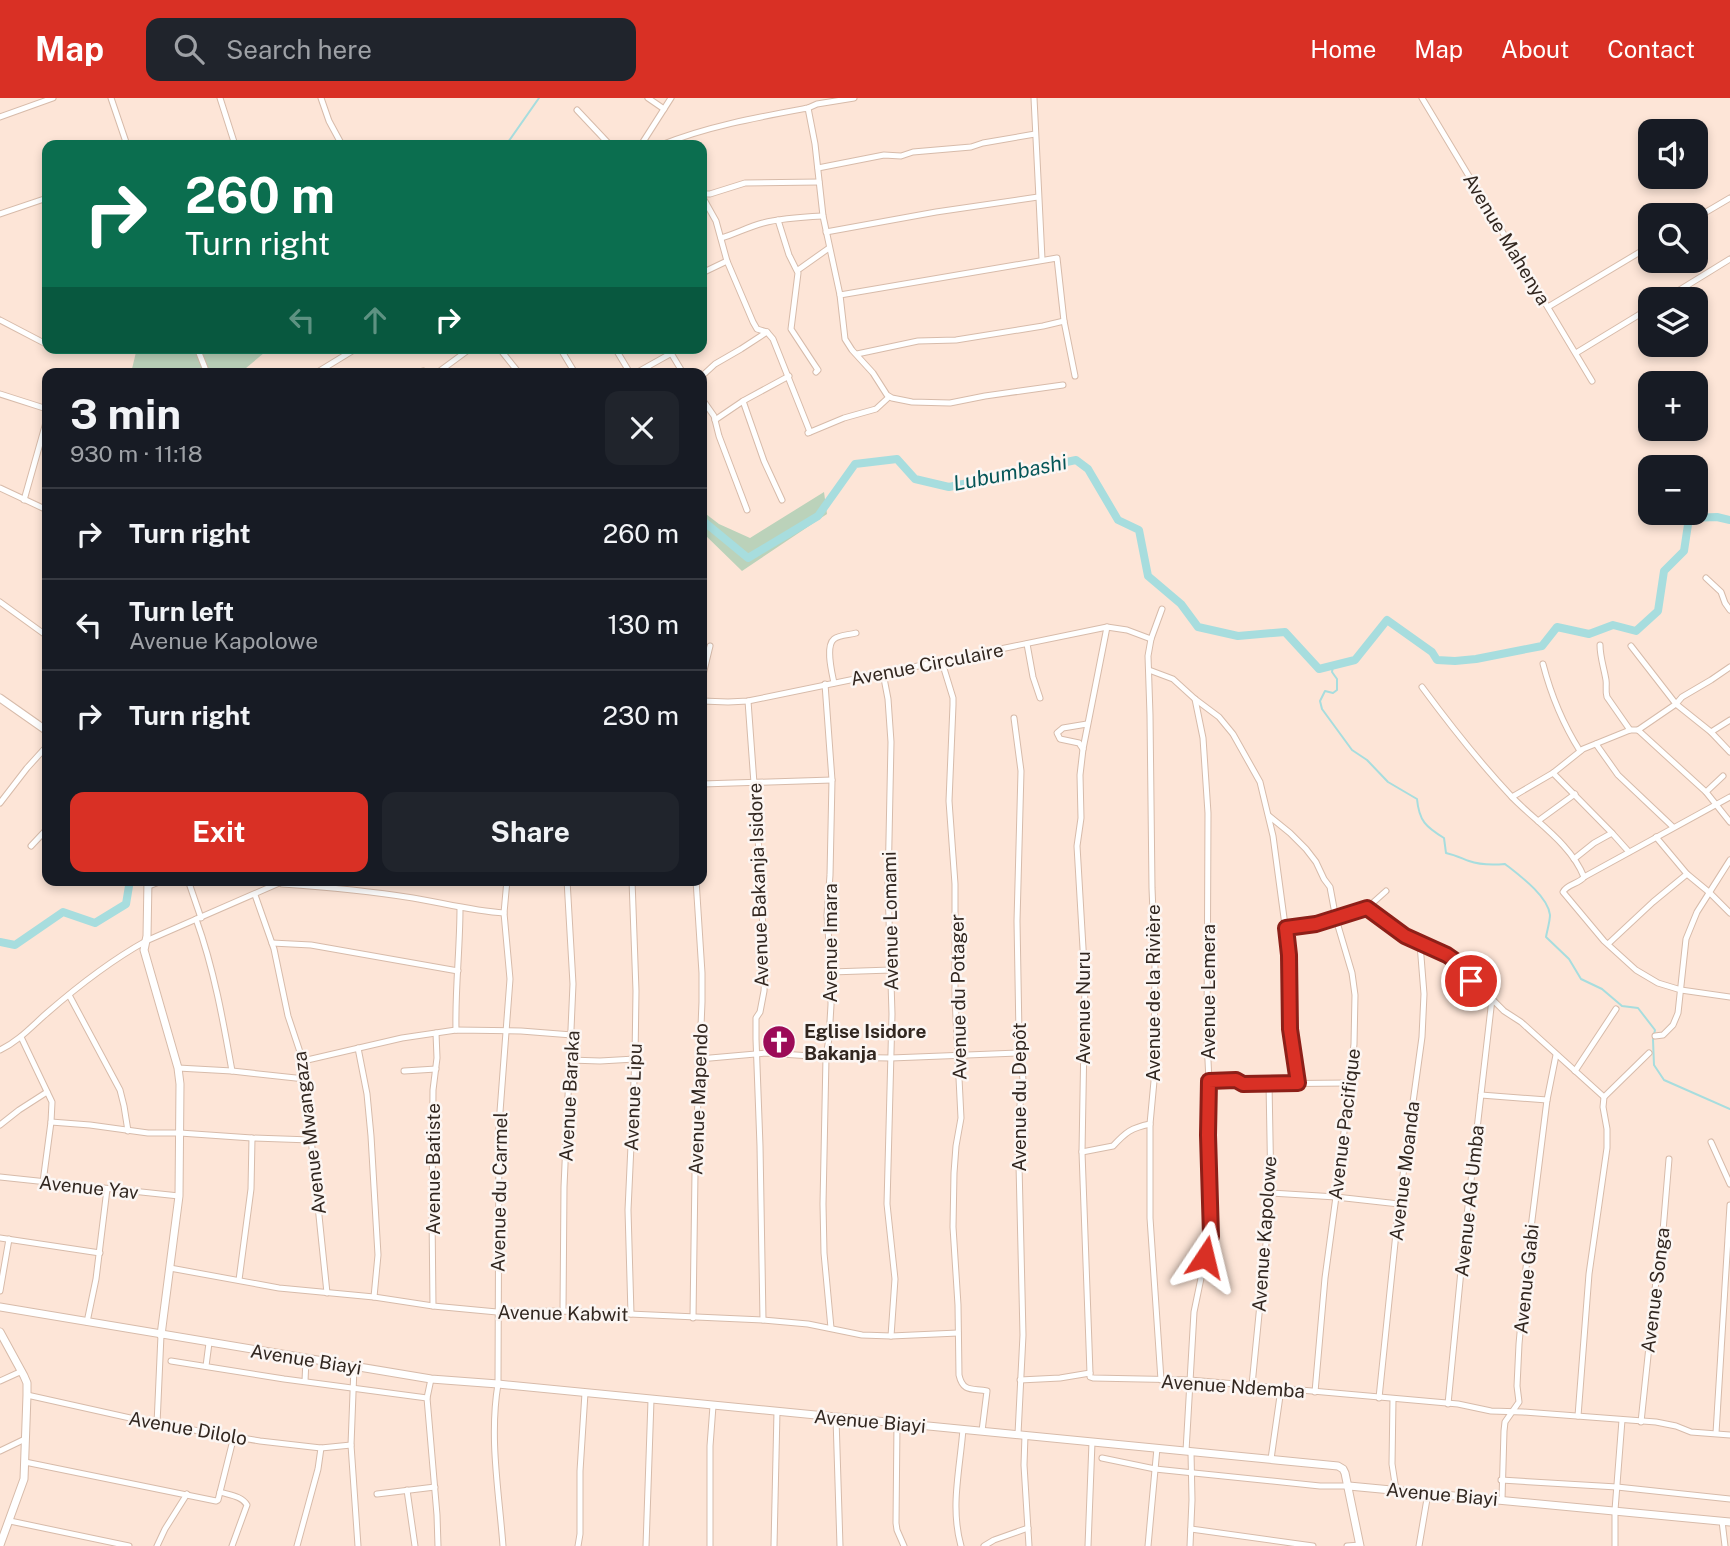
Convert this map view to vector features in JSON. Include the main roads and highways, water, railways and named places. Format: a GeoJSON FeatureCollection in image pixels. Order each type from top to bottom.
{"type":"FeatureCollection","features":[{"type":"Feature","properties":{"kind":"waterway"},"geometry":{"type":"LineString","coordinates":[[510,140],[539,98]]}},
{"type":"Feature","properties":{"kind":"waterway","name":"Lubumbashi"},"geometry":{"type":"LineString","coordinates":[[707,524],[748,558],[818,516],[855,464],[897,459],[915,479],[949,487],[1076,460],[1088,469],[1118,520],[1139,530],[1148,576],[1181,604],[1198,627],[1238,636],[1285,632],[1319,669],[1355,660],[1387,620],[1432,652],[1437,660],[1455,661],[1542,646],[1557,627],[1589,634],[1613,625],[1636,631],[1658,611],[1664,571],[1684,551],[1689,518],[1717,517],[1730,520]]}},
{"type":"Feature","properties":{"kind":"waterway"},"geometry":{"type":"LineString","coordinates":[[1333,666],[1337,690],[1333,693],[1325,691],[1320,701],[1322,709],[1352,750],[1367,760],[1388,782],[1417,799],[1424,823],[1444,838],[1446,853],[1478,863],[1505,864],[1532,886],[1544,901],[1550,915],[1546,937],[1569,959],[1581,979],[1602,989],[1622,1006],[1638,1008],[1655,1030],[1654,1065],[1664,1080],[1730,1109]]}},
{"type":"Feature","properties":{"kind":"waterway","name":"Lubumbashi"},"geometry":{"type":"LineString","coordinates":[[0,942],[15,945],[63,912],[95,923],[126,904],[129,886]]}},
{"type":"Feature","properties":{"kind":"place","name":"Eglise Isidore Bakanja"},"geometry":{"type":"Point","coordinates":[779,1042]}}]}
